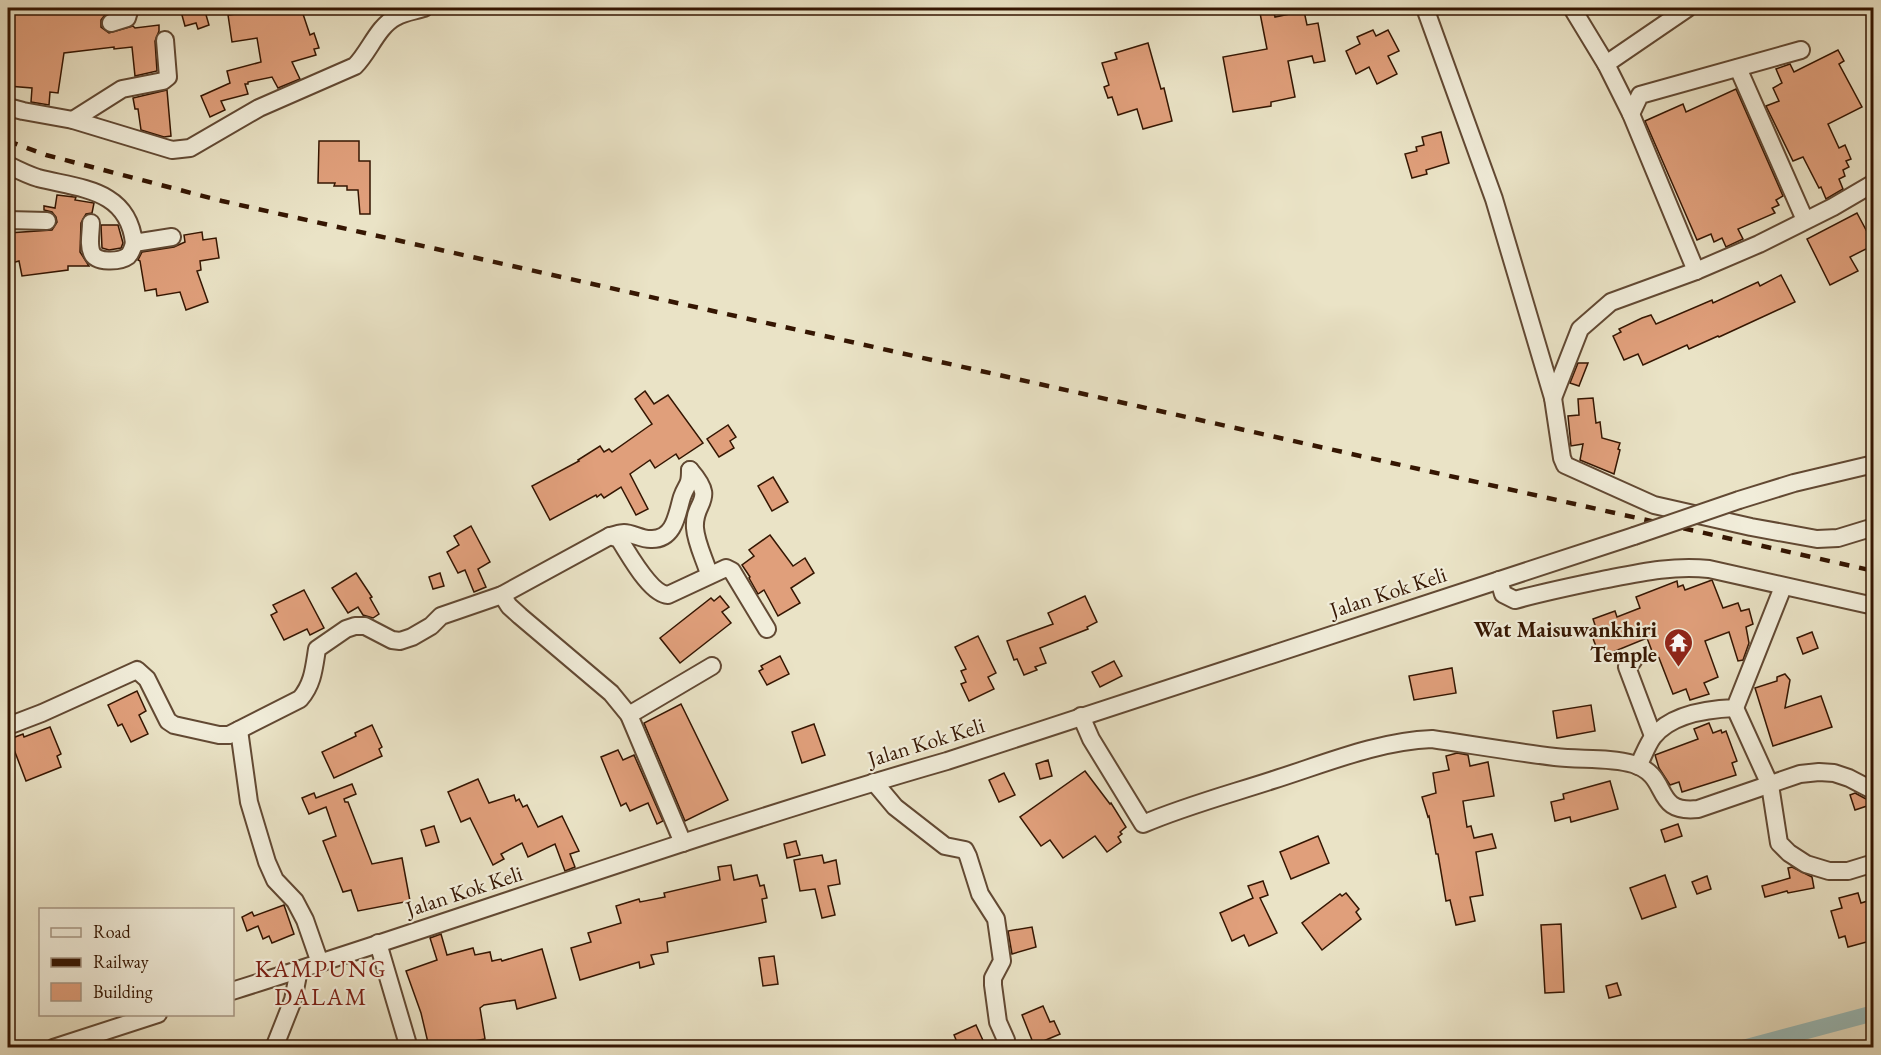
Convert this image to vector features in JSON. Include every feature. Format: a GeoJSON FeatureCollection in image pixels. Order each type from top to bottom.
{"type":"FeatureCollection","features":[{"type":"Feature","properties":{"kind":"street"},"geometry":{"type":"LineString","coordinates":[[111,23],[128,18],[130,8]]}},
{"type":"Feature","properties":{"kind":"street"},"geometry":{"type":"LineString","coordinates":[[8,106],[74,120],[172,150],[190,148],[259,108],[355,66],[389,22],[397,16],[424,8]]}},
{"type":"Feature","properties":{"kind":"street"},"geometry":{"type":"LineString","coordinates":[[1425,8],[1494,199],[1553,398],[1565,465],[1654,505],[1816,539],[1838,538],[1874,527]]}},
{"type":"Feature","properties":{"kind":"street"},"geometry":{"type":"LineString","coordinates":[[1572,8],[1606,64],[1631,114],[1696,271]]}},
{"type":"Feature","properties":{"kind":"street"},"geometry":{"type":"LineString","coordinates":[[1606,64],[1688,8]]}},
{"type":"Feature","properties":{"kind":"street"},"geometry":{"type":"LineString","coordinates":[[74,120],[122,88],[163,81],[168,77],[165,40]]}},
{"type":"Feature","properties":{"kind":"street"},"geometry":{"type":"LineString","coordinates":[[1619,90],[1640,95],[1802,50]]}},
{"type":"Feature","properties":{"kind":"street"},"geometry":{"type":"LineString","coordinates":[[1738,68],[1805,220]]}},
{"type":"Feature","properties":{"kind":"street"},"geometry":{"type":"LineString","coordinates":[[1631,114],[1640,95]]}},
{"type":"Feature","properties":{"kind":"street"},"geometry":{"type":"LineString","coordinates":[[8,165],[34,177],[100,193],[116,203],[133,228],[134,243],[129,255],[125,258],[98,260],[94,257],[91,249],[91,223]]}},
{"type":"Feature","properties":{"kind":"street"},"geometry":{"type":"LineString","coordinates":[[1553,398],[1580,329],[1611,302],[1696,271],[1759,244],[1833,207],[1874,183]]}},
{"type":"Feature","properties":{"kind":"street"},"geometry":{"type":"LineString","coordinates":[[8,220],[47,221]]}},
{"type":"Feature","properties":{"kind":"street"},"geometry":{"type":"LineString","coordinates":[[134,243],[172,237]]}},
{"type":"Feature","properties":{"kind":"street","name":"Jalan Kok Keli"},"geometry":{"type":"LineString","coordinates":[[234,990],[683,843],[947,761],[1739,500],[1794,483],[1874,464]]}},
{"type":"Feature","properties":{"kind":"street"},"geometry":{"type":"LineString","coordinates":[[8,726],[137,670],[147,679],[168,721],[174,725],[229,735],[300,699],[309,689],[317,649],[346,629],[365,626],[392,640],[399,641],[412,637],[431,626],[441,616],[501,595],[610,536],[626,533],[655,540],[673,526],[678,517],[683,495],[690,484],[690,470],[700,481],[704,491],[695,528],[709,574]]}},
{"type":"Feature","properties":{"kind":"street"},"geometry":{"type":"LineString","coordinates":[[610,536],[619,539],[653,588],[663,595],[668,595],[726,568],[732,571],[767,629]]}},
{"type":"Feature","properties":{"kind":"street"},"geometry":{"type":"LineString","coordinates":[[1499,580],[1503,594],[1515,600],[1542,592],[1675,567],[1709,569],[1874,606]]}},
{"type":"Feature","properties":{"kind":"street"},"geometry":{"type":"LineString","coordinates":[[1783,587],[1735,708],[1770,785],[1779,843],[1806,864],[1829,871],[1848,871],[1874,863]]}},
{"type":"Feature","properties":{"kind":"street"},"geometry":{"type":"LineString","coordinates":[[501,595],[520,616],[611,693],[629,715],[683,843]]}},
{"type":"Feature","properties":{"kind":"street"},"geometry":{"type":"LineString","coordinates":[[1633,661],[1627,667],[1653,736]]}},
{"type":"Feature","properties":{"kind":"street"},"geometry":{"type":"LineString","coordinates":[[629,715],[712,666]]}},
{"type":"Feature","properties":{"kind":"street"},"geometry":{"type":"LineString","coordinates":[[1638,766],[1653,736],[1668,725],[1693,713],[1735,708]]}},
{"type":"Feature","properties":{"kind":"street"},"geometry":{"type":"LineString","coordinates":[[1081,716],[1091,739],[1143,824],[1342,758],[1415,740],[1432,739],[1556,757],[1630,763],[1645,769],[1655,778],[1670,804],[1684,811],[1698,809],[1800,774],[1819,772],[1834,773],[1849,778],[1874,792]]}},
{"type":"Feature","properties":{"kind":"street"},"geometry":{"type":"LineString","coordinates":[[238,730],[249,802],[267,862],[275,880],[295,901],[305,920],[320,963]]}},
{"type":"Feature","properties":{"kind":"street"},"geometry":{"type":"LineString","coordinates":[[874,782],[895,807],[945,846],[965,850],[980,894],[996,919],[1002,961],[993,978],[993,985],[998,1022],[1006,1040]]}},
{"type":"Feature","properties":{"kind":"street"},"geometry":{"type":"LineString","coordinates":[[378,943],[409,1047]]}},
{"type":"Feature","properties":{"kind":"street"},"geometry":{"type":"LineString","coordinates":[[274,1047],[293,999],[299,970]]}},
{"type":"Feature","properties":{"kind":"street"},"geometry":{"type":"LineString","coordinates":[[53,1047],[152,1016]]}},
{"type":"Feature","properties":{"kind":"building"},"geometry":{"type":"Polygon","coordinates":[[[8,8],[20,8],[20,10],[119,8],[101,20],[101,27],[109,33],[133,26],[135,28],[159,25],[155,41],[157,71],[135,76],[132,47],[64,53],[58,93],[50,92],[49,105],[31,102],[32,88],[8,86],[8,8]]]}},
{"type":"Feature","properties":{"kind":"building"},"geometry":{"type":"Polygon","coordinates":[[[180,8],[204,8],[209,25],[198,29],[196,23],[185,26],[180,8]]]}},
{"type":"Feature","properties":{"kind":"building"},"geometry":{"type":"Polygon","coordinates":[[[243,8],[301,8],[310,35],[314,33],[319,48],[314,49],[316,55],[292,62],[300,79],[278,88],[272,77],[248,82],[245,84],[248,94],[221,101],[225,110],[210,117],[201,96],[230,83],[227,71],[261,62],[257,38],[232,42],[228,15],[243,13],[243,8]]]}},
{"type":"Feature","properties":{"kind":"building"},"geometry":{"type":"Polygon","coordinates":[[[1259,8],[1273,8],[1275,17],[1304,11],[1307,25],[1318,23],[1325,61],[1314,63],[1312,56],[1288,61],[1295,97],[1271,102],[1271,106],[1233,112],[1223,57],[1267,49],[1259,8]]]}},
{"type":"Feature","properties":{"kind":"building"},"geometry":{"type":"Polygon","coordinates":[[[1373,30],[1376,36],[1388,30],[1399,51],[1388,56],[1397,74],[1377,84],[1369,67],[1356,74],[1346,51],[1360,44],[1357,37],[1373,30]]]}},
{"type":"Feature","properties":{"kind":"building"},"geometry":{"type":"Polygon","coordinates":[[[1148,43],[1161,89],[1164,88],[1172,121],[1143,129],[1137,109],[1118,115],[1112,97],[1108,98],[1104,87],[1109,85],[1102,63],[1117,59],[1115,53],[1148,43]]]}},
{"type":"Feature","properties":{"kind":"building"},"geometry":{"type":"Polygon","coordinates":[[[1838,50],[1844,61],[1839,64],[1862,107],[1828,124],[1839,148],[1845,145],[1851,159],[1846,161],[1849,167],[1843,170],[1845,176],[1839,179],[1843,189],[1826,199],[1803,157],[1793,161],[1766,106],[1779,101],[1773,88],[1782,83],[1776,69],[1790,64],[1794,72],[1838,50]]]}},
{"type":"Feature","properties":{"kind":"building"},"geometry":{"type":"Polygon","coordinates":[[[1736,89],[1783,196],[1776,200],[1779,205],[1772,208],[1775,213],[1738,229],[1743,239],[1726,247],[1722,238],[1714,242],[1711,234],[1697,240],[1645,121],[1683,104],[1686,112],[1736,89]]]}},
{"type":"Feature","properties":{"kind":"building"},"geometry":{"type":"Polygon","coordinates":[[[167,90],[171,136],[164,137],[141,130],[138,109],[135,109],[133,98],[167,90]]]}},
{"type":"Feature","properties":{"kind":"building"},"geometry":{"type":"Polygon","coordinates":[[[1441,132],[1449,163],[1426,170],[1427,174],[1412,178],[1405,154],[1417,151],[1416,147],[1424,145],[1422,137],[1441,132]]]}},
{"type":"Feature","properties":{"kind":"building"},"geometry":{"type":"Polygon","coordinates":[[[319,141],[359,141],[359,161],[370,161],[370,214],[360,214],[358,190],[347,190],[347,186],[334,186],[335,183],[318,183],[319,141]]]}},
{"type":"Feature","properties":{"kind":"building"},"geometry":{"type":"Polygon","coordinates":[[[57,195],[76,197],[75,200],[94,203],[92,213],[86,214],[81,223],[80,252],[89,266],[68,266],[68,270],[22,276],[19,261],[8,264],[8,233],[52,230],[57,222],[56,217],[52,212],[44,210],[44,206],[55,208],[57,195]]]}},
{"type":"Feature","properties":{"kind":"building"},"geometry":{"type":"Polygon","coordinates":[[[1857,213],[1874,245],[1850,257],[1858,271],[1830,285],[1807,239],[1857,213]]]}},
{"type":"Feature","properties":{"kind":"building"},"geometry":{"type":"Polygon","coordinates":[[[101,225],[118,225],[123,243],[121,248],[109,250],[102,248],[101,225]]]}},
{"type":"Feature","properties":{"kind":"building"},"geometry":{"type":"Polygon","coordinates":[[[202,232],[203,240],[216,238],[219,258],[200,261],[201,270],[197,271],[208,302],[186,310],[180,292],[157,296],[156,289],[145,291],[138,260],[142,252],[174,247],[185,242],[184,235],[202,232]]]}},
{"type":"Feature","properties":{"kind":"building"},"geometry":{"type":"Polygon","coordinates":[[[1781,275],[1795,302],[1689,349],[1687,345],[1643,365],[1638,354],[1624,360],[1613,336],[1621,332],[1619,329],[1642,318],[1651,315],[1656,324],[1712,300],[1713,303],[1758,282],[1760,286],[1781,275]]]}},
{"type":"Feature","properties":{"kind":"building"},"geometry":{"type":"Polygon","coordinates":[[[1578,363],[1588,363],[1579,386],[1570,383],[1578,363]]]}},
{"type":"Feature","properties":{"kind":"building"},"geometry":{"type":"Polygon","coordinates":[[[645,391],[654,404],[668,395],[703,443],[679,459],[676,454],[655,468],[650,460],[630,474],[648,509],[636,515],[621,487],[604,498],[601,494],[597,497],[596,495],[550,520],[532,486],[579,461],[600,446],[604,452],[609,449],[612,452],[652,424],[635,399],[645,391]]]}},
{"type":"Feature","properties":{"kind":"building"},"geometry":{"type":"Polygon","coordinates":[[[1593,398],[1596,423],[1600,422],[1602,438],[1620,443],[1614,474],[1580,460],[1583,444],[1571,446],[1568,416],[1579,415],[1578,399],[1593,398]]]}},
{"type":"Feature","properties":{"kind":"building"},"geometry":{"type":"Polygon","coordinates":[[[728,425],[736,437],[730,441],[734,448],[719,457],[707,439],[728,425]]]}},
{"type":"Feature","properties":{"kind":"building"},"geometry":{"type":"Polygon","coordinates":[[[773,477],[788,502],[772,511],[758,486],[773,477]]]}},
{"type":"Feature","properties":{"kind":"building"},"geometry":{"type":"Polygon","coordinates":[[[471,526],[490,562],[478,569],[486,587],[474,592],[465,570],[458,573],[447,552],[459,545],[454,536],[471,526]]]}},
{"type":"Feature","properties":{"kind":"building"},"geometry":{"type":"Polygon","coordinates":[[[770,535],[793,566],[805,558],[814,573],[791,588],[800,603],[778,616],[764,590],[758,594],[742,565],[754,556],[749,550],[770,535]]]}},
{"type":"Feature","properties":{"kind":"building"},"geometry":{"type":"Polygon","coordinates":[[[356,573],[372,597],[370,598],[379,614],[373,618],[363,615],[358,607],[348,613],[332,588],[356,573]]]}},
{"type":"Feature","properties":{"kind":"building"},"geometry":{"type":"Polygon","coordinates":[[[440,573],[444,586],[433,589],[429,577],[440,573]]]}},
{"type":"Feature","properties":{"kind":"building"},"geometry":{"type":"Polygon","coordinates":[[[1712,580],[1723,608],[1738,603],[1741,611],[1749,609],[1753,624],[1746,627],[1749,643],[1743,660],[1738,661],[1729,632],[1705,641],[1718,677],[1704,683],[1709,694],[1690,700],[1686,689],[1673,694],[1659,658],[1655,659],[1647,638],[1608,654],[1605,646],[1597,649],[1589,628],[1595,625],[1593,619],[1615,611],[1617,617],[1640,608],[1636,597],[1677,581],[1678,587],[1683,585],[1685,590],[1712,580]]]}},
{"type":"Feature","properties":{"kind":"building"},"geometry":{"type":"Polygon","coordinates":[[[304,590],[324,628],[310,635],[307,629],[284,640],[271,615],[277,612],[273,605],[304,590]]]}},
{"type":"Feature","properties":{"kind":"building"},"geometry":{"type":"Polygon","coordinates":[[[720,596],[729,607],[722,612],[731,623],[680,663],[660,638],[711,598],[714,601],[720,596]]]}},
{"type":"Feature","properties":{"kind":"building"},"geometry":{"type":"Polygon","coordinates":[[[1085,596],[1097,622],[1087,627],[1088,629],[1040,648],[1046,663],[1035,667],[1037,670],[1024,675],[1017,659],[1014,660],[1007,641],[1053,624],[1048,613],[1085,596]]]}},
{"type":"Feature","properties":{"kind":"building"},"geometry":{"type":"Polygon","coordinates":[[[1812,632],[1818,648],[1803,654],[1797,638],[1812,632]]]}},
{"type":"Feature","properties":{"kind":"building"},"geometry":{"type":"Polygon","coordinates":[[[978,636],[996,673],[988,677],[994,689],[969,701],[961,684],[966,682],[961,671],[966,669],[955,647],[978,636]]]}},
{"type":"Feature","properties":{"kind":"building"},"geometry":{"type":"Polygon","coordinates":[[[780,656],[789,674],[767,685],[759,671],[763,669],[761,666],[780,656]]]}},
{"type":"Feature","properties":{"kind":"building"},"geometry":{"type":"Polygon","coordinates":[[[1114,661],[1122,676],[1100,687],[1092,672],[1114,661]]]}},
{"type":"Feature","properties":{"kind":"building"},"geometry":{"type":"Polygon","coordinates":[[[1452,668],[1456,693],[1414,700],[1409,676],[1452,668]]]}},
{"type":"Feature","properties":{"kind":"building"},"geometry":{"type":"Polygon","coordinates":[[[1785,674],[1790,680],[1785,708],[1821,696],[1832,727],[1773,746],[1755,688],[1777,681],[1777,677],[1785,674]]]}},
{"type":"Feature","properties":{"kind":"building"},"geometry":{"type":"Polygon","coordinates":[[[137,691],[146,711],[139,715],[148,734],[131,742],[122,724],[118,726],[108,705],[137,691]]]}},
{"type":"Feature","properties":{"kind":"building"},"geometry":{"type":"Polygon","coordinates":[[[681,704],[728,800],[685,821],[644,723],[681,704]]]}},
{"type":"Feature","properties":{"kind":"building"},"geometry":{"type":"Polygon","coordinates":[[[1591,705],[1595,731],[1557,738],[1553,711],[1591,705]]]}},
{"type":"Feature","properties":{"kind":"building"},"geometry":{"type":"Polygon","coordinates":[[[1709,723],[1713,733],[1726,731],[1737,761],[1732,763],[1736,775],[1682,792],[1679,782],[1670,785],[1659,768],[1655,755],[1698,739],[1694,729],[1709,723]]]}},
{"type":"Feature","properties":{"kind":"building"},"geometry":{"type":"Polygon","coordinates":[[[814,724],[825,755],[802,763],[792,732],[814,724]]]}},
{"type":"Feature","properties":{"kind":"building"},"geometry":{"type":"Polygon","coordinates":[[[372,725],[382,747],[379,749],[382,756],[334,778],[322,752],[356,736],[355,733],[372,725]]]}},
{"type":"Feature","properties":{"kind":"building"},"geometry":{"type":"Polygon","coordinates":[[[50,727],[61,754],[57,756],[61,767],[26,781],[10,739],[23,734],[24,737],[50,727]]]}},
{"type":"Feature","properties":{"kind":"building"},"geometry":{"type":"Polygon","coordinates":[[[618,750],[623,760],[634,755],[663,821],[657,824],[648,803],[630,811],[626,803],[621,806],[601,757],[618,750]]]}},
{"type":"Feature","properties":{"kind":"building"},"geometry":{"type":"Polygon","coordinates":[[[1457,753],[1468,755],[1470,766],[1488,762],[1494,796],[1463,801],[1467,827],[1471,826],[1474,838],[1492,834],[1496,848],[1476,852],[1483,895],[1470,897],[1475,921],[1456,925],[1450,900],[1446,901],[1438,854],[1436,854],[1429,816],[1422,797],[1436,793],[1433,773],[1449,770],[1446,756],[1457,753]]]}},
{"type":"Feature","properties":{"kind":"building"},"geometry":{"type":"Polygon","coordinates":[[[1048,760],[1052,776],[1040,779],[1036,764],[1048,760]]]}},
{"type":"Feature","properties":{"kind":"building"},"geometry":{"type":"Polygon","coordinates":[[[1085,771],[1111,803],[1126,827],[1118,837],[1121,842],[1107,852],[1095,836],[1063,858],[1050,840],[1041,846],[1020,817],[1085,771]]]}},
{"type":"Feature","properties":{"kind":"building"},"geometry":{"type":"Polygon","coordinates":[[[1004,773],[1015,795],[999,802],[989,780],[1004,773]]]}},
{"type":"Feature","properties":{"kind":"building"},"geometry":{"type":"Polygon","coordinates":[[[478,779],[489,803],[514,795],[516,801],[519,799],[523,807],[527,805],[538,827],[562,816],[579,851],[570,854],[575,867],[565,871],[555,844],[528,857],[522,843],[501,854],[504,859],[493,865],[470,818],[461,822],[448,792],[478,779]]]}},
{"type":"Feature","properties":{"kind":"building"},"geometry":{"type":"Polygon","coordinates":[[[1610,781],[1618,809],[1571,822],[1570,817],[1555,821],[1551,802],[1564,799],[1563,794],[1610,781]]]}},
{"type":"Feature","properties":{"kind":"building"},"geometry":{"type":"Polygon","coordinates":[[[352,784],[356,794],[344,799],[348,802],[372,864],[402,858],[410,901],[358,911],[351,890],[343,892],[323,841],[336,836],[326,807],[309,814],[302,798],[314,793],[316,798],[352,784]]]}},
{"type":"Feature","properties":{"kind":"building"},"geometry":{"type":"Polygon","coordinates":[[[1855,793],[1868,800],[1870,805],[1855,810],[1850,795],[1855,793]]]}},
{"type":"Feature","properties":{"kind":"building"},"geometry":{"type":"Polygon","coordinates":[[[1678,824],[1682,836],[1665,842],[1661,830],[1678,824]]]}},
{"type":"Feature","properties":{"kind":"building"},"geometry":{"type":"Polygon","coordinates":[[[434,826],[439,842],[426,846],[421,830],[434,826]]]}},
{"type":"Feature","properties":{"kind":"building"},"geometry":{"type":"Polygon","coordinates":[[[1318,836],[1329,863],[1291,879],[1280,852],[1318,836]]]}},
{"type":"Feature","properties":{"kind":"building"},"geometry":{"type":"Polygon","coordinates":[[[796,841],[800,855],[787,858],[784,844],[796,841]]]}},
{"type":"Feature","properties":{"kind":"building"},"geometry":{"type":"Polygon","coordinates":[[[822,855],[824,863],[836,860],[840,884],[828,886],[835,915],[822,918],[815,889],[800,891],[794,860],[822,855]]]}},
{"type":"Feature","properties":{"kind":"building"},"geometry":{"type":"Polygon","coordinates":[[[731,865],[734,880],[757,875],[760,886],[764,885],[767,898],[762,899],[766,922],[667,942],[668,952],[651,955],[654,964],[640,968],[639,962],[580,980],[571,948],[591,942],[588,933],[621,923],[616,906],[639,899],[640,902],[665,897],[664,893],[720,880],[718,867],[731,865]]]}},
{"type":"Feature","properties":{"kind":"building"},"geometry":{"type":"Polygon","coordinates":[[[1792,867],[1812,877],[1814,888],[1788,893],[1787,891],[1765,897],[1762,886],[1790,878],[1788,868],[1792,867]]]}},
{"type":"Feature","properties":{"kind":"building"},"geometry":{"type":"Polygon","coordinates":[[[1665,875],[1676,907],[1642,919],[1630,888],[1665,875]]]}},
{"type":"Feature","properties":{"kind":"building"},"geometry":{"type":"Polygon","coordinates":[[[1707,876],[1711,889],[1697,894],[1692,882],[1707,876]]]}},
{"type":"Feature","properties":{"kind":"building"},"geometry":{"type":"Polygon","coordinates":[[[1263,881],[1268,895],[1260,898],[1277,933],[1249,946],[1244,935],[1232,941],[1220,913],[1253,898],[1248,886],[1263,881]]]}},
{"type":"Feature","properties":{"kind":"building"},"geometry":{"type":"Polygon","coordinates":[[[1346,893],[1359,909],[1356,912],[1361,919],[1322,950],[1302,923],[1340,894],[1342,896],[1346,893]]]}},
{"type":"Feature","properties":{"kind":"building"},"geometry":{"type":"Polygon","coordinates":[[[1858,893],[1861,903],[1874,899],[1874,940],[1848,947],[1845,936],[1839,938],[1831,911],[1842,908],[1839,898],[1858,893]]]}},
{"type":"Feature","properties":{"kind":"building"},"geometry":{"type":"Polygon","coordinates":[[[284,905],[294,934],[272,943],[269,936],[263,939],[258,926],[247,931],[242,917],[252,912],[254,916],[284,905]]]}},
{"type":"Feature","properties":{"kind":"building"},"geometry":{"type":"Polygon","coordinates":[[[1561,924],[1564,992],[1545,993],[1541,925],[1561,924]]]}},
{"type":"Feature","properties":{"kind":"building"},"geometry":{"type":"Polygon","coordinates":[[[1032,927],[1036,947],[1012,954],[1008,931],[1032,927]]]}},
{"type":"Feature","properties":{"kind":"building"},"geometry":{"type":"Polygon","coordinates":[[[441,934],[447,955],[473,948],[475,955],[490,952],[492,961],[501,959],[502,961],[542,949],[556,998],[517,1009],[515,1000],[484,1005],[480,1008],[485,1039],[468,1042],[469,1047],[429,1047],[421,1013],[406,971],[437,960],[430,938],[441,934]]]}},
{"type":"Feature","properties":{"kind":"building"},"geometry":{"type":"Polygon","coordinates":[[[774,956],[778,984],[763,986],[759,958],[774,956]]]}},
{"type":"Feature","properties":{"kind":"building"},"geometry":{"type":"Polygon","coordinates":[[[1617,983],[1621,995],[1609,998],[1606,986],[1617,983]]]}},
{"type":"Feature","properties":{"kind":"building"},"geometry":{"type":"Polygon","coordinates":[[[1043,1006],[1050,1022],[1054,1021],[1060,1034],[1034,1045],[1022,1015],[1043,1006]]]}},
{"type":"Feature","properties":{"kind":"building"},"geometry":{"type":"Polygon","coordinates":[[[976,1025],[986,1047],[959,1047],[954,1035],[976,1025]]]}},
{"type":"Feature","properties":{"kind":"waterway"},"geometry":{"type":"LineString","coordinates":[[1743,1048],[1874,1013]]}},
{"type":"Feature","properties":{"kind":"railway"},"geometry":{"type":"LineString","coordinates":[[8,141],[46,155],[222,201],[1874,571]]}},
{"type":"Feature","properties":{"kind":"place","name":"Wat Maisuwankhiri Temple"},"geometry":{"type":"Point","coordinates":[1678,668]}},
{"type":"Feature","properties":{"kind":"district","name":"KAMPUNG DALAM"},"geometry":{"type":"Point","coordinates":[321,982]}}]}
